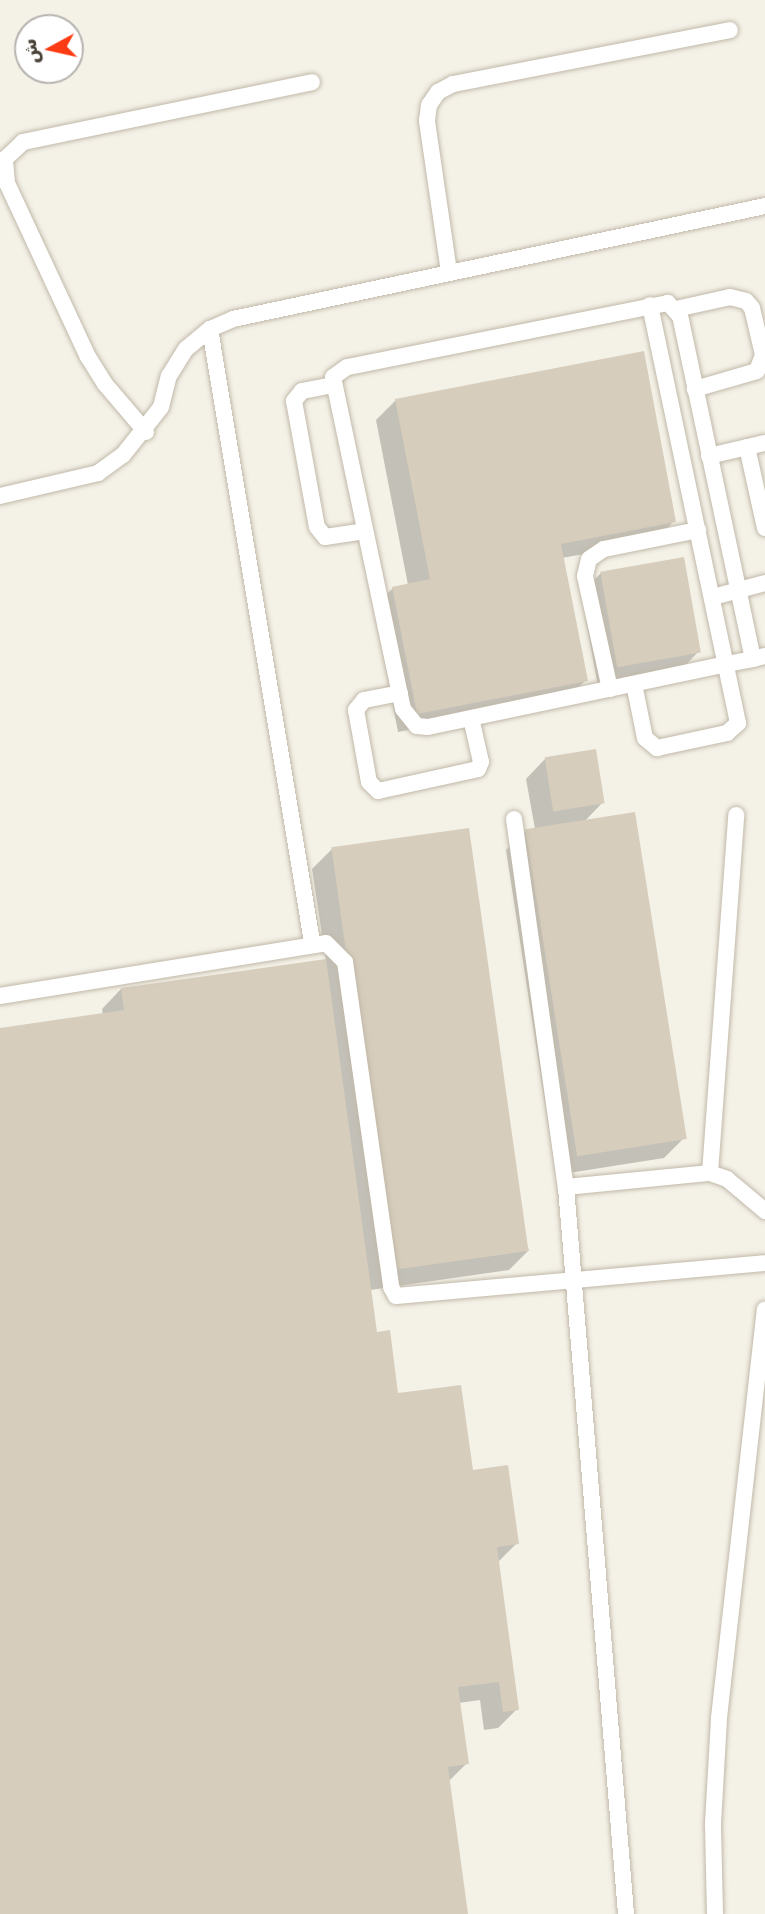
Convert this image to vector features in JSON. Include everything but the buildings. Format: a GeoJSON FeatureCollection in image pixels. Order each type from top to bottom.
{"type":"FeatureCollection","features":[{"type":"Feature","properties":{"kind":"lane"},"geometry":{"type":"LineString","coordinates":[[449,272],[427,121],[429,105],[438,92],[453,84],[730,30]]}},
{"type":"Feature","properties":{"kind":"lane"},"geometry":{"type":"LineString","coordinates":[[146,432],[104,384],[88,357],[6,183],[5,159],[23,142],[312,82]]}},
{"type":"Feature","properties":{"kind":"lane"},"geometry":{"type":"LineString","coordinates":[[0,496],[98,473],[146,432],[161,407],[169,376],[186,349],[210,329],[233,319],[765,206]]}},
{"type":"Feature","properties":{"kind":"lane"},"geometry":{"type":"LineString","coordinates":[[676,309],[730,297],[747,301],[752,308],[763,355],[757,371],[695,389]]}},
{"type":"Feature","properties":{"kind":"lane"},"geometry":{"type":"LineString","coordinates":[[668,303],[676,309],[738,592],[759,657],[471,718],[417,726],[408,719],[400,693],[333,385],[334,377],[347,367],[650,305],[668,303]]}},
{"type":"Feature","properties":{"kind":"lane"},"geometry":{"type":"LineString","coordinates":[[634,684],[645,738],[657,748],[734,729],[739,715],[650,305]]}},
{"type":"Feature","properties":{"kind":"lane"},"geometry":{"type":"LineString","coordinates":[[210,329],[312,942]]}},
{"type":"Feature","properties":{"kind":"lane"},"geometry":{"type":"LineString","coordinates":[[333,385],[302,391],[294,401],[317,527],[325,537],[365,531]]}},
{"type":"Feature","properties":{"kind":"lane"},"geometry":{"type":"LineString","coordinates":[[709,456],[765,443]]}},
{"type":"Feature","properties":{"kind":"lane"},"geometry":{"type":"LineString","coordinates":[[747,447],[765,528]]}},
{"type":"Feature","properties":{"kind":"lane"},"geometry":{"type":"LineString","coordinates":[[610,689],[585,576],[589,559],[604,549],[698,530]]}},
{"type":"Feature","properties":{"kind":"lane"},"geometry":{"type":"LineString","coordinates":[[713,597],[765,583]]}},
{"type":"Feature","properties":{"kind":"lane"},"geometry":{"type":"LineString","coordinates":[[400,693],[364,700],[356,710],[369,782],[378,791],[478,769],[481,762],[471,718]]}},
{"type":"Feature","properties":{"kind":"lane"},"geometry":{"type":"LineString","coordinates":[[710,1174],[736,816]]}},
{"type":"Feature","properties":{"kind":"lane"},"geometry":{"type":"LineString","coordinates":[[514,819],[566,1187],[626,1914]]}},
{"type":"Feature","properties":{"kind":"lane"},"geometry":{"type":"LineString","coordinates":[[0,996],[312,942],[338,950],[345,962],[391,1287],[396,1296],[765,1263]]}},
{"type":"Feature","properties":{"kind":"lane"},"geometry":{"type":"LineString","coordinates":[[566,1187],[710,1174],[727,1179],[765,1211]]}},
{"type":"Feature","properties":{"kind":"lane"},"geometry":{"type":"LineString","coordinates":[[715,1914],[713,1823],[719,1718],[765,1310]]}}]}
